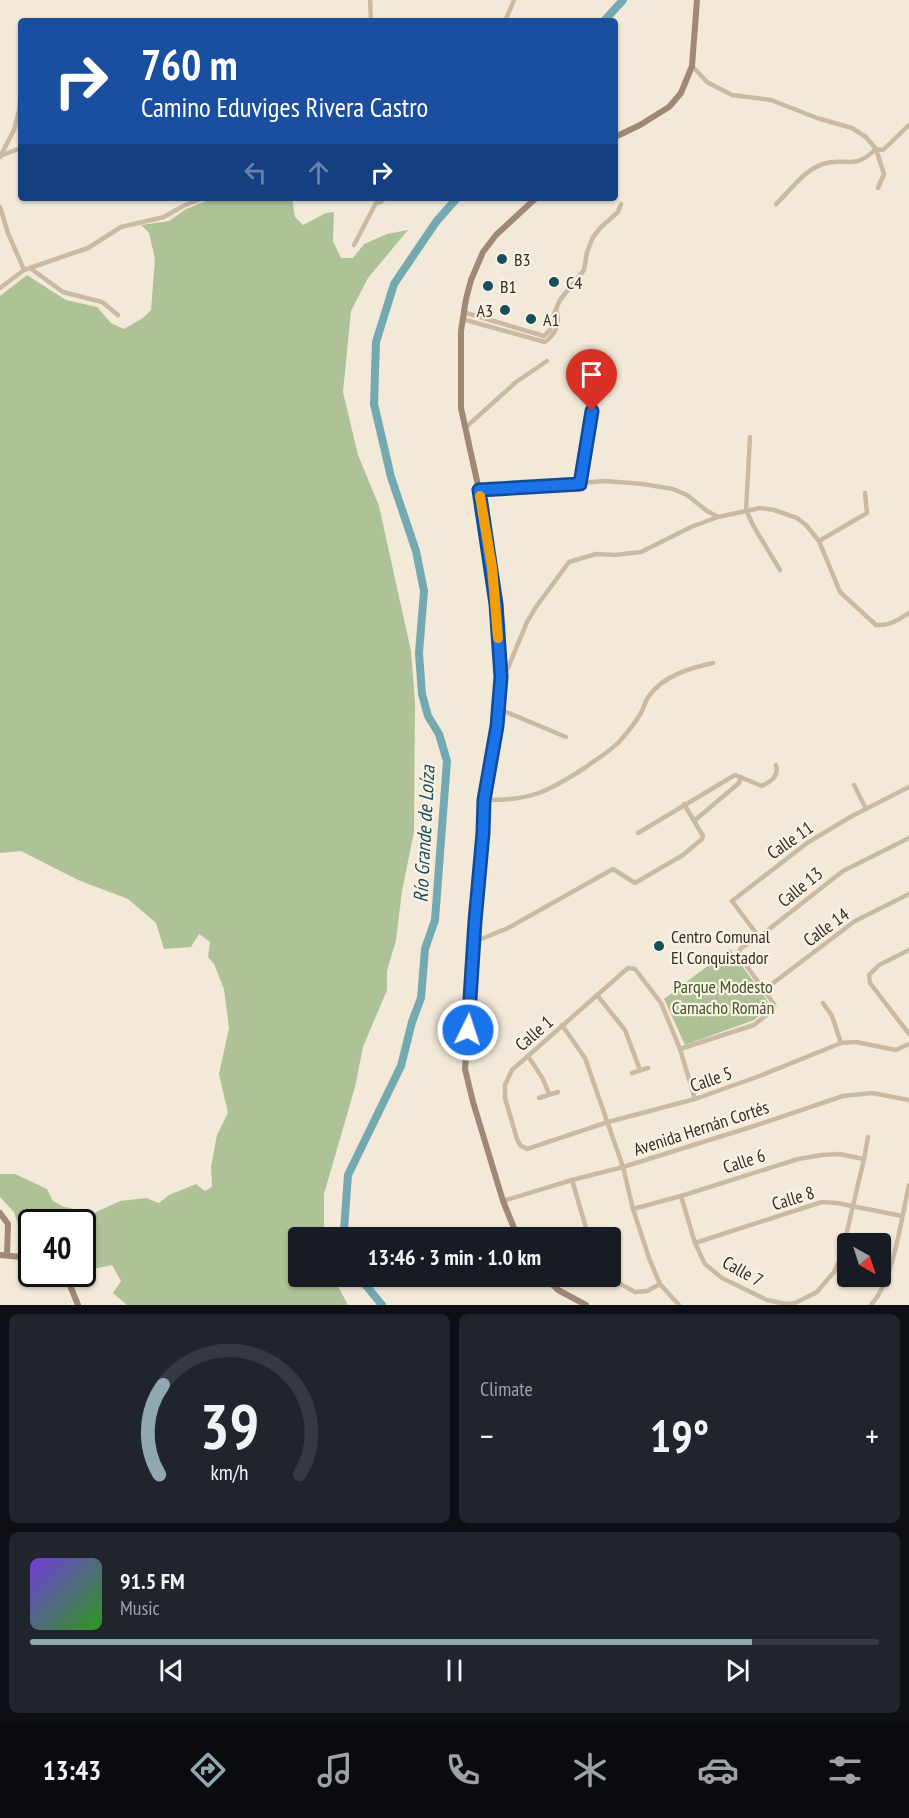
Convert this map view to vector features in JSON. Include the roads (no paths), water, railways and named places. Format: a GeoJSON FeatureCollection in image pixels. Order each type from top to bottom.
{"type":"FeatureCollection","features":[{"type":"Feature","properties":{"kind":"street"},"geometry":{"type":"LineString","coordinates":[[370,0],[371,18]]}},
{"type":"Feature","properties":{"kind":"street"},"geometry":{"type":"LineString","coordinates":[[505,18],[514,0]]}},
{"type":"Feature","properties":{"kind":"street"},"geometry":{"type":"LineString","coordinates":[[618,135],[640,125],[669,107],[681,93],[692,66],[697,0]]}},
{"type":"Feature","properties":{"kind":"street"},"geometry":{"type":"LineString","coordinates":[[692,66],[707,82],[724,92],[771,100],[817,118],[852,128],[866,137],[876,149],[884,174],[878,188]]}},
{"type":"Feature","properties":{"kind":"street"},"geometry":{"type":"LineString","coordinates":[[0,156],[14,130],[18,114]]}},
{"type":"Feature","properties":{"kind":"street"},"geometry":{"type":"LineString","coordinates":[[876,149],[883,150],[909,125]]}},
{"type":"Feature","properties":{"kind":"street"},"geometry":{"type":"LineString","coordinates":[[0,156],[18,149]]}},
{"type":"Feature","properties":{"kind":"street"},"geometry":{"type":"LineString","coordinates":[[776,204],[815,168],[834,162],[855,163],[876,149]]}},
{"type":"Feature","properties":{"kind":"street"},"geometry":{"type":"LineString","coordinates":[[0,288],[24,270],[88,248],[121,227],[164,217],[196,201]]}},
{"type":"Feature","properties":{"kind":"street"},"geometry":{"type":"LineString","coordinates":[[354,244],[376,203],[382,201]]}},
{"type":"Feature","properties":{"kind":"street"},"geometry":{"type":"LineString","coordinates":[[514,1227],[503,1201],[465,1069],[484,800],[499,709],[501,677],[495,595],[479,490],[461,408],[463,316],[471,279],[483,252],[496,235],[533,201]]}},
{"type":"Feature","properties":{"kind":"street"},"geometry":{"type":"LineString","coordinates":[[463,316],[545,342],[552,337],[559,319],[556,310],[560,300],[584,270],[587,252],[593,237],[601,226],[618,212],[621,204]]}},
{"type":"Feature","properties":{"kind":"street"},"geometry":{"type":"LineString","coordinates":[[0,207],[24,270]]}},
{"type":"Feature","properties":{"kind":"street"},"geometry":{"type":"LineString","coordinates":[[30,268],[63,292],[102,302],[118,315]]}},
{"type":"Feature","properties":{"kind":"street"},"geometry":{"type":"LineString","coordinates":[[465,428],[516,382],[547,361]]}},
{"type":"Feature","properties":{"kind":"street"},"geometry":{"type":"LineString","coordinates":[[580,484],[592,411]]}},
{"type":"Feature","properties":{"kind":"street"},"geometry":{"type":"LineString","coordinates":[[750,437],[746,510],[780,570]]}},
{"type":"Feature","properties":{"kind":"street"},"geometry":{"type":"LineString","coordinates":[[479,490],[605,481],[673,489],[687,495],[718,517]]}},
{"type":"Feature","properties":{"kind":"street"},"geometry":{"type":"LineString","coordinates":[[819,542],[867,513],[866,493]]}},
{"type":"Feature","properties":{"kind":"street"},"geometry":{"type":"LineString","coordinates":[[501,677],[508,668],[527,622],[569,562],[596,554],[615,555],[641,552],[691,527],[746,510],[767,509],[797,518],[806,525],[819,542],[840,592],[876,625],[884,626],[894,623],[909,613]]}},
{"type":"Feature","properties":{"kind":"street"},"geometry":{"type":"LineString","coordinates":[[484,800],[504,800],[539,794],[558,786],[618,743],[641,712],[649,696],[661,683],[682,671],[713,663]]}},
{"type":"Feature","properties":{"kind":"street"},"geometry":{"type":"LineString","coordinates":[[499,709],[566,737]]}},
{"type":"Feature","properties":{"kind":"street"},"geometry":{"type":"LineString","coordinates":[[638,833],[735,775],[762,786],[776,777],[776,765]]}},
{"type":"Feature","properties":{"kind":"street"},"geometry":{"type":"LineString","coordinates":[[694,821],[739,783],[741,777]]}},
{"type":"Feature","properties":{"kind":"street"},"geometry":{"type":"LineString","coordinates":[[854,785],[866,809]]}},
{"type":"Feature","properties":{"kind":"street","name":"Calle 11"},"geometry":{"type":"LineString","coordinates":[[759,937],[732,901],[807,843],[909,787]]}},
{"type":"Feature","properties":{"kind":"street"},"geometry":{"type":"LineString","coordinates":[[474,942],[508,928],[613,869],[635,883],[683,855],[703,836],[684,804]]}},
{"type":"Feature","properties":{"kind":"street","name":"Calle 13"},"geometry":{"type":"LineString","coordinates":[[680,1049],[754,1025],[774,1009],[774,1004],[738,954],[741,948],[759,937],[843,871],[909,838]]}},
{"type":"Feature","properties":{"kind":"street","name":"Calle 14"},"geometry":{"type":"LineString","coordinates":[[764,990],[855,921],[909,894]]}},
{"type":"Feature","properties":{"kind":"street"},"geometry":{"type":"LineString","coordinates":[[909,950],[879,965],[869,975],[870,983],[909,1034]]}},
{"type":"Feature","properties":{"kind":"street","name":"Calle 1"},"geometry":{"type":"LineString","coordinates":[[520,1145],[505,1098],[505,1085],[512,1070],[628,968],[634,969],[661,1003],[680,1049]]}},
{"type":"Feature","properties":{"kind":"street"},"geometry":{"type":"LineString","coordinates":[[597,995],[625,1030],[640,1070]]}},
{"type":"Feature","properties":{"kind":"street"},"geometry":{"type":"LineString","coordinates":[[823,1003],[832,1016],[842,1043]]}},
{"type":"Feature","properties":{"kind":"street"},"geometry":{"type":"LineString","coordinates":[[562,1025],[585,1058],[623,1167],[633,1209],[649,1258],[660,1284],[679,1305]]}},
{"type":"Feature","properties":{"kind":"street","name":"Calle 5"},"geometry":{"type":"LineString","coordinates":[[520,1145],[527,1149],[608,1122],[695,1099],[842,1043],[856,1042],[896,1050],[909,1044]]}},
{"type":"Feature","properties":{"kind":"street"},"geometry":{"type":"LineString","coordinates":[[680,1049],[695,1099]]}},
{"type":"Feature","properties":{"kind":"street"},"geometry":{"type":"LineString","coordinates":[[528,1056],[543,1079],[549,1094]]}},
{"type":"Feature","properties":{"kind":"street"},"geometry":{"type":"LineString","coordinates":[[632,1073],[648,1068]]}},
{"type":"Feature","properties":{"kind":"street"},"geometry":{"type":"LineString","coordinates":[[539,1098],[558,1092]]}},
{"type":"Feature","properties":{"kind":"street","name":"Avenida Hernán Cortés"},"geometry":{"type":"LineString","coordinates":[[503,1201],[623,1167],[843,1096],[872,1093],[909,1100]]}},
{"type":"Feature","properties":{"kind":"street","name":"Calle 7"},"geometry":{"type":"LineString","coordinates":[[681,1196],[695,1243],[705,1264],[722,1278],[767,1300],[786,1304],[795,1303],[817,1292],[834,1272],[841,1257],[854,1207],[867,1137]]}},
{"type":"Feature","properties":{"kind":"street","name":"Calle 6"},"geometry":{"type":"LineString","coordinates":[[633,1209],[798,1159],[839,1154],[864,1158]]}},
{"type":"Feature","properties":{"kind":"street"},"geometry":{"type":"LineString","coordinates":[[572,1180],[586,1227]]}},
{"type":"Feature","properties":{"kind":"street"},"geometry":{"type":"LineString","coordinates":[[871,1305],[889,1274],[909,1185]]}},
{"type":"Feature","properties":{"kind":"street","name":"Calle 8"},"geometry":{"type":"LineString","coordinates":[[695,1243],[822,1202],[902,1216]]}},
{"type":"Feature","properties":{"kind":"street"},"geometry":{"type":"LineString","coordinates":[[0,1213],[8,1224],[3,1255],[18,1257]]}},
{"type":"Feature","properties":{"kind":"street"},"geometry":{"type":"LineString","coordinates":[[621,1284],[635,1292],[647,1291],[660,1284]]}},
{"type":"Feature","properties":{"kind":"street"},"geometry":{"type":"LineString","coordinates":[[71,1287],[78,1305]]}},
{"type":"Feature","properties":{"kind":"street"},"geometry":{"type":"LineString","coordinates":[[555,1287],[586,1305]]}},
{"type":"Feature","properties":{"kind":"waterway","name":"Río Grande de Loíza"},"geometry":{"type":"LineString","coordinates":[[607,18],[623,0]]}},
{"type":"Feature","properties":{"kind":"waterway","name":"Río Grande de Loíza"},"geometry":{"type":"LineString","coordinates":[[344,1227],[348,1175],[401,1066],[412,1022],[421,998],[425,949],[435,920],[447,761],[439,734],[428,716],[422,694],[419,653],[424,591],[416,551],[391,477],[374,404],[376,342],[394,284],[436,222],[454,201]]}},
{"type":"Feature","properties":{"kind":"waterway","name":"Río Grande de Loíza"},"geometry":{"type":"LineString","coordinates":[[367,1287],[382,1305]]}},
{"type":"Feature","properties":{"kind":"place","name":"B3"},"geometry":{"type":"Point","coordinates":[502,259]}},
{"type":"Feature","properties":{"kind":"place","name":"C4"},"geometry":{"type":"Point","coordinates":[554,282]}},
{"type":"Feature","properties":{"kind":"place","name":"B1"},"geometry":{"type":"Point","coordinates":[488,286]}},
{"type":"Feature","properties":{"kind":"place","name":"A3"},"geometry":{"type":"Point","coordinates":[505,310]}},
{"type":"Feature","properties":{"kind":"place","name":"A1"},"geometry":{"type":"Point","coordinates":[531,319]}},
{"type":"Feature","properties":{"kind":"place","name":"Centro Comunal El Conquistador"},"geometry":{"type":"Point","coordinates":[659,946]}},
{"type":"Feature","properties":{"kind":"park label","name":"Parque Modesto Camacho Román"},"geometry":{"type":"Point","coordinates":[723,996]}}]}
